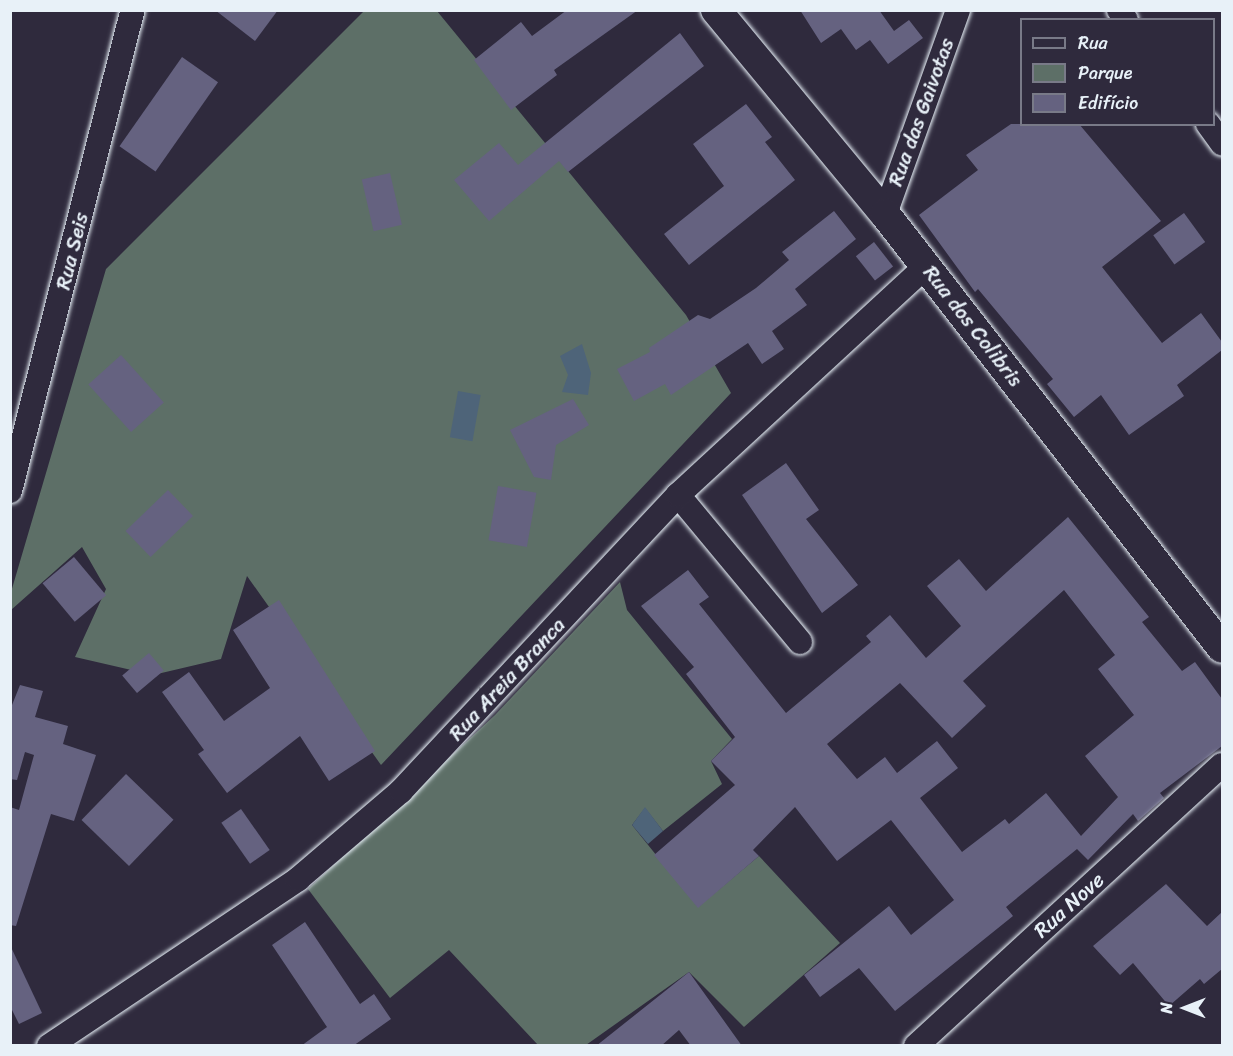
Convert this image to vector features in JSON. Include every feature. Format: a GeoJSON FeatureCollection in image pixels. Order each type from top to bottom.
{"type":"FeatureCollection","features":[{"type":"Feature","properties":{"kind":"street","name":"Rua Seis"},"geometry":{"type":"LineString","coordinates":[[10,491],[17,435],[133,10]]}},
{"type":"Feature","properties":{"kind":"street","name":"Rua dos Colibris"},"geometry":{"type":"LineString","coordinates":[[716,10],[885,214],[1222,648]]}},
{"type":"Feature","properties":{"kind":"street","name":"Rua das Gaivotas"},"geometry":{"type":"LineString","coordinates":[[885,214],[958,10]]}},
{"type":"Feature","properties":{"kind":"street"},"geometry":{"type":"LineString","coordinates":[[1209,126],[1222,143]]}},
{"type":"Feature","properties":{"kind":"street","name":"Rua Areia Branca"},"geometry":{"type":"LineString","coordinates":[[49,1046],[298,879],[401,791],[678,495],[926,266]]}},
{"type":"Feature","properties":{"kind":"street"},"geometry":{"type":"LineString","coordinates":[[678,495],[800,642]]}},
{"type":"Feature","properties":{"kind":"street","name":"Rua Nove"},"geometry":{"type":"LineString","coordinates":[[916,1046],[1222,765]]}},
{"type":"Feature","properties":{"kind":"green space"},"geometry":{"type":"Polygon","coordinates":[[[364,11],[437,11],[686,315],[731,393],[381,765],[247,576],[221,659],[153,675],[75,657],[106,589],[82,547],[11,610],[11,592],[106,269],[364,11]]]}},
{"type":"Feature","properties":{"kind":"green space"},"geometry":{"type":"Polygon","coordinates":[[[620,582],[627,610],[732,739],[711,761],[722,784],[663,831],[645,808],[632,825],[698,907],[759,856],[840,943],[744,1027],[689,972],[586,1045],[538,1045],[449,950],[390,998],[308,889],[495,715],[620,582]]]}},
{"type":"Feature","properties":{"kind":"water"},"geometry":{"type":"Polygon","coordinates":[[[582,344],[591,373],[588,395],[562,392],[568,375],[560,356],[582,344]]]}},
{"type":"Feature","properties":{"kind":"water"},"geometry":{"type":"Polygon","coordinates":[[[458,391],[481,395],[472,441],[450,437],[458,391]]]}},
{"type":"Feature","properties":{"kind":"water"},"geometry":{"type":"Polygon","coordinates":[[[645,807],[663,831],[648,844],[632,825],[645,807]]]}},
{"type":"Feature","properties":{"kind":"building"},"geometry":{"type":"Polygon","coordinates":[[[215,10],[278,10],[255,41],[215,10]]]}},
{"type":"Feature","properties":{"kind":"building"},"geometry":{"type":"Polygon","coordinates":[[[567,10],[638,10],[554,70],[557,75],[511,110],[474,60],[521,22],[532,36],[567,10]]]}},
{"type":"Feature","properties":{"kind":"building"},"geometry":{"type":"Polygon","coordinates":[[[800,10],[879,10],[894,31],[909,20],[923,38],[888,64],[870,40],[856,50],[841,29],[821,43],[800,10]]]}},
{"type":"Feature","properties":{"kind":"building"},"geometry":{"type":"Polygon","coordinates":[[[680,33],[704,66],[568,172],[559,161],[489,221],[454,180],[499,143],[518,165],[680,33]]]}},
{"type":"Feature","properties":{"kind":"building"},"geometry":{"type":"Polygon","coordinates":[[[182,57],[218,82],[156,172],[119,146],[182,57]]]}},
{"type":"Feature","properties":{"kind":"building"},"geometry":{"type":"Polygon","coordinates":[[[746,104],[772,137],[765,142],[795,180],[689,265],[664,234],[724,186],[693,144],[746,104]]]}},
{"type":"Feature","properties":{"kind":"building"},"geometry":{"type":"Polygon","coordinates":[[[1011,124],[1081,126],[1161,221],[1102,267],[1162,343],[1201,313],[1222,342],[1222,350],[1177,385],[1184,396],[1129,435],[1101,395],[1074,417],[1047,384],[1053,379],[978,289],[975,292],[919,215],[978,170],[966,155],[1011,124]]]}},
{"type":"Feature","properties":{"kind":"building"},"geometry":{"type":"Polygon","coordinates":[[[390,173],[402,225],[374,231],[362,180],[390,173]]]}},
{"type":"Feature","properties":{"kind":"building"},"geometry":{"type":"Polygon","coordinates":[[[834,211],[856,239],[795,289],[807,305],[772,331],[784,349],[762,364],[748,343],[671,395],[665,384],[634,401],[617,369],[650,352],[649,348],[698,315],[710,319],[756,288],[789,260],[782,252],[834,211]]]}},
{"type":"Feature","properties":{"kind":"building"},"geometry":{"type":"Polygon","coordinates":[[[1184,213],[1205,242],[1174,264],[1153,235],[1184,213]]]}},
{"type":"Feature","properties":{"kind":"building"},"geometry":{"type":"Polygon","coordinates":[[[874,242],[893,266],[875,281],[856,256],[874,242]]]}},
{"type":"Feature","properties":{"kind":"building"},"geometry":{"type":"Polygon","coordinates":[[[121,355],[164,403],[131,432],[88,384],[121,355]]]}},
{"type":"Feature","properties":{"kind":"building"},"geometry":{"type":"Polygon","coordinates":[[[573,399],[589,425],[556,445],[551,480],[534,477],[510,430],[573,399]]]}},
{"type":"Feature","properties":{"kind":"building"},"geometry":{"type":"Polygon","coordinates":[[[786,463],[819,510],[806,519],[858,585],[822,613],[742,495],[786,463]]]}},
{"type":"Feature","properties":{"kind":"building"},"geometry":{"type":"Polygon","coordinates":[[[498,486],[536,493],[527,547],[488,540],[498,486]]]}},
{"type":"Feature","properties":{"kind":"building"},"geometry":{"type":"Polygon","coordinates":[[[168,490],[193,516],[151,557],[126,531],[168,490]]]}},
{"type":"Feature","properties":{"kind":"building"},"geometry":{"type":"Polygon","coordinates":[[[1068,517],[1149,617],[1142,622],[1182,671],[1195,662],[1222,699],[1222,746],[1160,793],[1164,798],[1138,821],[1133,814],[1088,860],[1077,849],[1006,907],[1013,916],[895,1011],[859,968],[820,997],[804,975],[889,906],[911,935],[954,900],[891,820],[837,861],[795,807],[753,850],[759,856],[698,908],[654,855],[735,785],[711,761],[735,737],[686,674],[694,667],[641,606],[688,570],[709,597],[699,604],[786,713],[871,642],[866,636],[890,615],[926,658],[961,626],[927,586],[959,559],[986,591],[1068,517]],[[1064,590],[963,681],[986,706],[952,738],[900,683],[827,744],[857,779],[885,757],[897,773],[937,741],[958,768],[920,798],[962,852],[1005,819],[1009,824],[1046,793],[1081,836],[1118,797],[1085,756],[1134,715],[1098,669],[1115,655],[1064,590]]]}},
{"type":"Feature","properties":{"kind":"building"},"geometry":{"type":"Polygon","coordinates":[[[74,557],[106,595],[75,622],[43,583],[74,557]]]}},
{"type":"Feature","properties":{"kind":"building"},"geometry":{"type":"Polygon","coordinates":[[[279,600],[375,751],[329,781],[300,736],[227,793],[198,754],[204,750],[162,692],[189,672],[224,721],[270,688],[233,630],[279,600]]]}},
{"type":"Feature","properties":{"kind":"building"},"geometry":{"type":"Polygon","coordinates":[[[149,653],[164,671],[137,693],[122,675],[149,653]]]}},
{"type":"Feature","properties":{"kind":"building"},"geometry":{"type":"Polygon","coordinates":[[[20,685],[43,691],[35,717],[68,726],[63,744],[96,755],[74,821],[51,814],[16,926],[10,925],[10,807],[19,810],[34,755],[25,752],[17,780],[10,779],[10,710],[20,685]]]}},
{"type":"Feature","properties":{"kind":"building"},"geometry":{"type":"Polygon","coordinates":[[[126,774],[173,820],[129,866],[82,820],[126,774]]]}},
{"type":"Feature","properties":{"kind":"building"},"geometry":{"type":"Polygon","coordinates":[[[241,809],[270,850],[250,864],[221,823],[241,809]]]}},
{"type":"Feature","properties":{"kind":"building"},"geometry":{"type":"Polygon","coordinates":[[[1166,884],[1207,926],[1222,912],[1222,969],[1204,984],[1200,979],[1169,1006],[1133,963],[1120,975],[1093,946],[1166,884]]]}},
{"type":"Feature","properties":{"kind":"building"},"geometry":{"type":"Polygon","coordinates":[[[305,922],[360,1004],[374,994],[391,1019],[353,1046],[301,1046],[327,1027],[272,945],[305,922]]]}},
{"type":"Feature","properties":{"kind":"building"},"geometry":{"type":"Polygon","coordinates":[[[10,945],[42,1013],[19,1024],[10,1006],[10,945]]]}},
{"type":"Feature","properties":{"kind":"building"},"geometry":{"type":"Polygon","coordinates":[[[689,972],[742,1046],[691,1046],[679,1030],[661,1046],[596,1046],[689,972]]]}}]}
